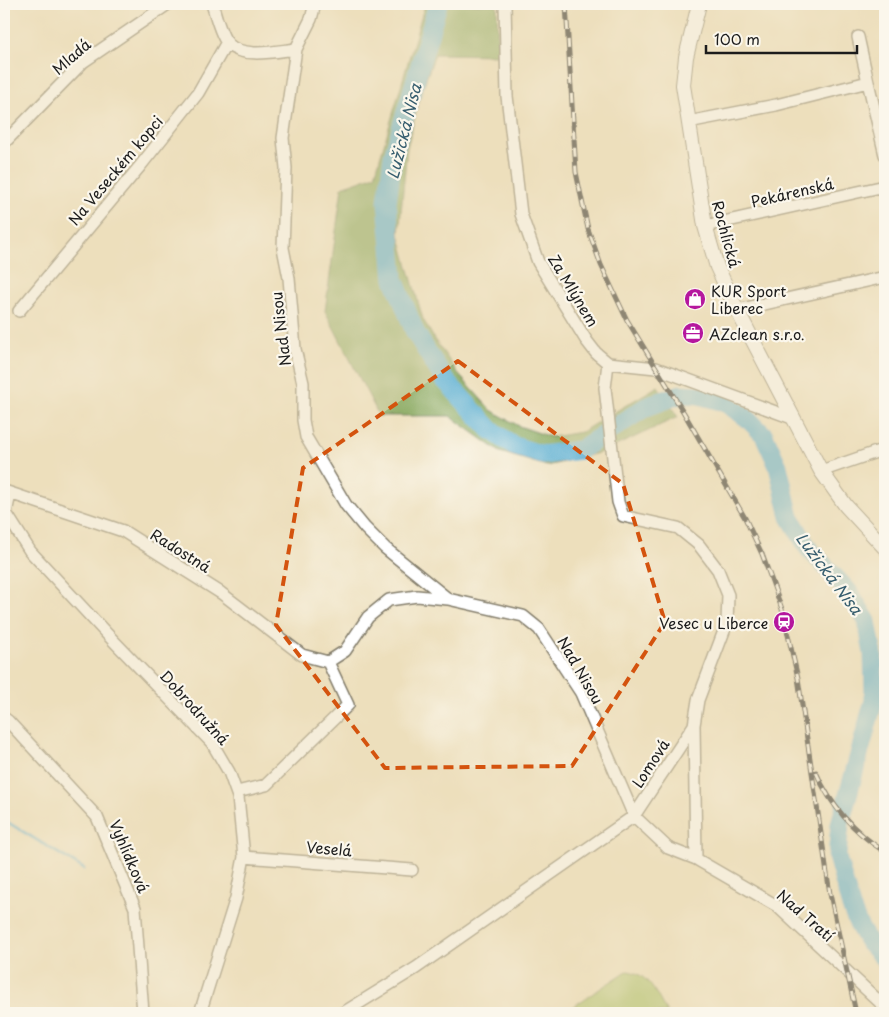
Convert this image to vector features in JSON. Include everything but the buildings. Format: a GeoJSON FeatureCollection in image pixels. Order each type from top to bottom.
{"type":"FeatureCollection","features":[{"type":"Feature","properties":{"kind":"street","name":"Mladá"},"geometry":{"type":"LineString","coordinates":[[4,143],[83,62],[166,4]]}},
{"type":"Feature","properties":{"kind":"street"},"geometry":{"type":"LineString","coordinates":[[212,4],[227,42],[237,51],[264,52],[296,49]]}},
{"type":"Feature","properties":{"kind":"street","name":"Nad Nisou"},"geometry":{"type":"LineString","coordinates":[[315,4],[311,18],[296,49],[283,138],[286,168],[283,248],[289,278],[295,349],[303,383],[303,420],[306,437],[346,505],[365,528],[385,548],[448,599]]}},
{"type":"Feature","properties":{"kind":"street","name":"Za Mlýnem"},"geometry":{"type":"LineString","coordinates":[[504,4],[506,96],[521,214],[538,262],[586,340],[608,363]]}},
{"type":"Feature","properties":{"kind":"street","name":"Rochlická"},"geometry":{"type":"LineString","coordinates":[[699,4],[686,57],[683,85],[705,226],[717,267],[736,310],[821,471],[846,506],[885,548]]}},
{"type":"Feature","properties":{"kind":"street"},"geometry":{"type":"LineString","coordinates":[[858,37],[885,155]]}},
{"type":"Feature","properties":{"kind":"street","name":"Na Veseckém kopci"},"geometry":{"type":"LineString","coordinates":[[19,311],[198,93],[227,42]]}},
{"type":"Feature","properties":{"kind":"street"},"geometry":{"type":"LineString","coordinates":[[688,122],[785,103],[868,82]]}},
{"type":"Feature","properties":{"kind":"street","name":"Pekárenská"},"geometry":{"type":"LineString","coordinates":[[705,226],[885,186]]}},
{"type":"Feature","properties":{"kind":"street"},"geometry":{"type":"LineString","coordinates":[[736,310],[885,277]]}},
{"type":"Feature","properties":{"kind":"street"},"geometry":{"type":"LineString","coordinates":[[608,363],[656,368],[792,418]]}},
{"type":"Feature","properties":{"kind":"street","name":"Lomová"},"geometry":{"type":"LineString","coordinates":[[343,1013],[424,962],[634,816],[694,725],[698,700],[727,623],[728,595],[718,570],[699,545],[678,528],[623,516],[618,502],[605,388],[608,363]]}},
{"type":"Feature","properties":{"kind":"street"},"geometry":{"type":"LineString","coordinates":[[821,471],[885,449]]}},
{"type":"Feature","properties":{"kind":"street","name":"Radostná"},"geometry":{"type":"LineString","coordinates":[[7,492],[123,530],[221,593],[302,655],[328,662]]}},
{"type":"Feature","properties":{"kind":"street","name":"Dobrodružná"},"geometry":{"type":"LineString","coordinates":[[7,492],[6,514],[30,551],[212,743],[230,772],[237,792],[244,856],[236,898],[200,1013]]}},
{"type":"Feature","properties":{"kind":"street","name":"Nad Nisou"},"geometry":{"type":"LineString","coordinates":[[328,662],[345,650],[368,617],[389,600],[417,596],[448,599],[523,616],[539,629],[581,693],[634,816]]}},
{"type":"Feature","properties":{"kind":"street"},"geometry":{"type":"LineString","coordinates":[[237,792],[266,785],[348,706],[328,662]]}},
{"type":"Feature","properties":{"kind":"street","name":"Vyhlídková"},"geometry":{"type":"LineString","coordinates":[[4,718],[97,817],[135,908],[143,1013]]}},
{"type":"Feature","properties":{"kind":"street"},"geometry":{"type":"LineString","coordinates":[[694,725],[696,859]]}},
{"type":"Feature","properties":{"kind":"street","name":"Nad Tratí"},"geometry":{"type":"LineString","coordinates":[[634,816],[668,848],[696,859],[777,906],[885,1007]]}},
{"type":"Feature","properties":{"kind":"street","name":"Veselá"},"geometry":{"type":"LineString","coordinates":[[244,856],[412,870]]}},
{"type":"Feature","properties":{"kind":"highlighted area"},"geometry":{"type":"Polygon","coordinates":[[[458,361],[623,484],[665,622],[572,766],[385,768],[276,625],[303,468],[458,361]]]}},
{"type":"Feature","properties":{"kind":"green space"},"geometry":{"type":"Polygon","coordinates":[[[425,4],[497,4],[498,55],[435,54],[421,93],[407,148],[399,234],[423,319],[435,340],[460,376],[491,410],[519,426],[551,437],[581,432],[658,386],[678,417],[603,452],[547,466],[500,452],[450,416],[379,416],[325,311],[342,187],[375,175],[425,4]]]}},
{"type":"Feature","properties":{"kind":"green space"},"geometry":{"type":"Polygon","coordinates":[[[627,971],[641,976],[652,986],[667,1013],[563,1013],[627,971]]]}},
{"type":"Feature","properties":{"kind":"waterway","name":"Lužická Nisa"},"geometry":{"type":"LineString","coordinates":[[438,4],[393,156],[387,202],[394,279],[415,332],[444,379],[491,430],[514,446],[543,455],[580,450],[646,407],[681,394],[699,395],[724,402],[747,418],[764,435],[778,466],[790,517],[808,548],[849,592],[867,621],[873,654],[874,700],[840,824],[837,857],[851,907],[858,924],[868,942],[885,959]]}},
{"type":"Feature","properties":{"kind":"waterway"},"geometry":{"type":"LineString","coordinates":[[4,820],[84,869]]}},
{"type":"Feature","properties":{"kind":"railway"},"geometry":{"type":"LineString","coordinates":[[566,4],[576,172],[588,229],[601,265],[627,320],[745,518],[762,554],[782,609],[798,678],[830,894],[856,1013]]}},
{"type":"Feature","properties":{"kind":"railway"},"geometry":{"type":"LineString","coordinates":[[816,772],[822,785],[844,818],[863,836],[885,852]]}},
{"type":"Feature","properties":{"kind":"place","name":"KUR Sport Liberec"},"geometry":{"type":"Point","coordinates":[695,299]}},
{"type":"Feature","properties":{"kind":"place","name":"AZclean s.r.o."},"geometry":{"type":"Point","coordinates":[693,333]}},
{"type":"Feature","properties":{"kind":"place","name":"Vesec u Liberce"},"geometry":{"type":"Point","coordinates":[784,622]}}]}
